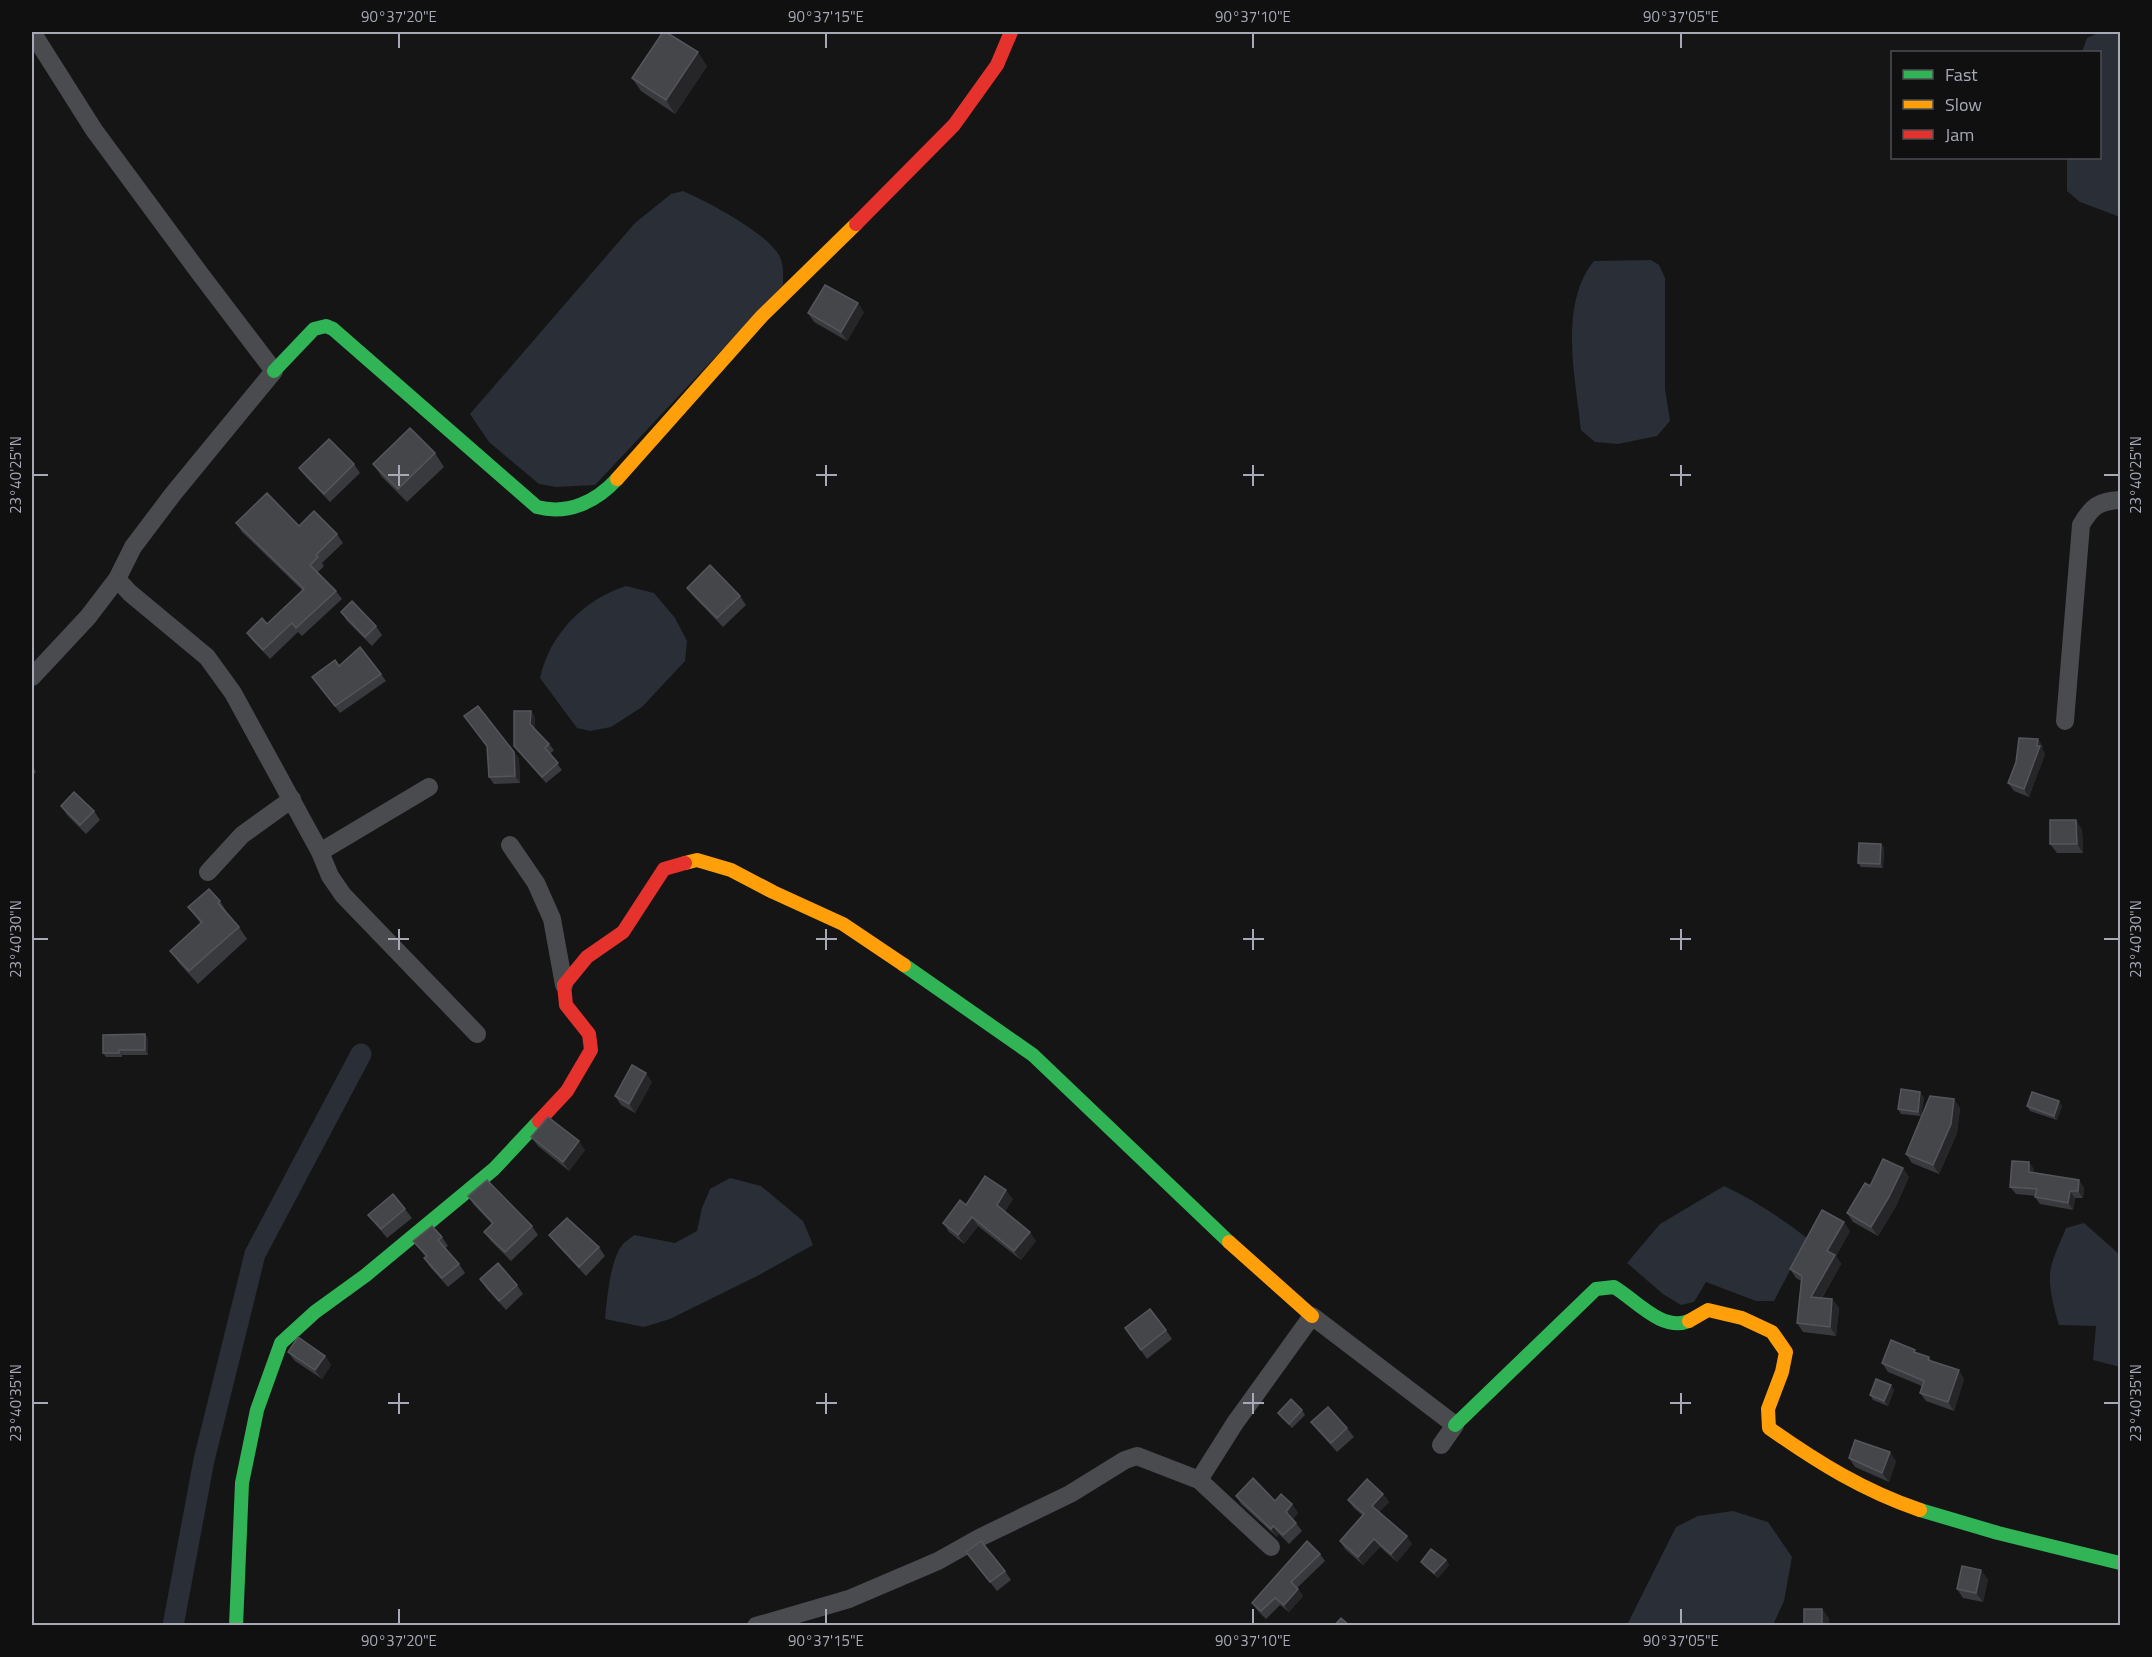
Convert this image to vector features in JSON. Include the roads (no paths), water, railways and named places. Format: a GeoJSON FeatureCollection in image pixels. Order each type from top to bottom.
{"type":"FeatureCollection","features":[{"type":"Feature","properties":{"kind":"street"},"geometry":{"type":"LineString","coordinates":[[32,32],[94,130],[274,371]]}},
{"type":"Feature","properties":{"kind":"street"},"geometry":{"type":"LineString","coordinates":[[32,677],[88,617],[117,579],[133,547],[153,520],[274,371],[314,329],[326,326],[333,329],[537,507],[556,510],[576,507],[592,501],[605,492],[762,316],[954,125],[997,65],[1011,32]]}},
{"type":"Feature","properties":{"kind":"street"},"geometry":{"type":"LineString","coordinates":[[2065,721],[2081,525],[2090,509],[2107,501],[2121,500]]}},
{"type":"Feature","properties":{"kind":"street"},"geometry":{"type":"LineString","coordinates":[[117,579],[138,600],[207,657],[233,693],[292,799],[330,876],[343,895],[477,1034]]}},
{"type":"Feature","properties":{"kind":"street"},"geometry":{"type":"LineString","coordinates":[[320,852],[429,787]]}},
{"type":"Feature","properties":{"kind":"street"},"geometry":{"type":"LineString","coordinates":[[208,872],[242,835],[292,799]]}},
{"type":"Feature","properties":{"kind":"street"},"geometry":{"type":"LineString","coordinates":[[236,1626],[242,1483],[257,1410],[281,1343],[315,1312],[366,1275],[494,1169],[567,1091],[591,1050],[589,1034],[566,1005],[552,920],[536,883],[510,845]]}},
{"type":"Feature","properties":{"kind":"street"},"geometry":{"type":"LineString","coordinates":[[564,985],[587,957],[623,932],[664,869],[697,860],[731,870],[843,924],[1033,1055],[1249,1261],[1312,1316],[1455,1425]]}},
{"type":"Feature","properties":{"kind":"street"},"geometry":{"type":"LineString","coordinates":[[1441,1445],[1455,1425],[1596,1289],[1614,1287],[1667,1322],[1678,1324],[1686,1322],[1708,1310],[1742,1318],[1772,1332],[1786,1352],[1782,1372],[1768,1409],[1769,1428],[1824,1466],[1878,1494],[1984,1531],[2121,1563]]}},
{"type":"Feature","properties":{"kind":"street"},"geometry":{"type":"LineString","coordinates":[[1199,1480],[1234,1423],[1312,1316]]}},
{"type":"Feature","properties":{"kind":"street"},"geometry":{"type":"LineString","coordinates":[[756,1626],[849,1599],[938,1561],[979,1538],[1070,1494],[1125,1460],[1137,1456],[1199,1480],[1270,1547]]}},
{"type":"Feature","properties":{"kind":"waterway"},"geometry":{"type":"LineString","coordinates":[[173,1626],[204,1460],[255,1254],[361,1054]]}}]}
